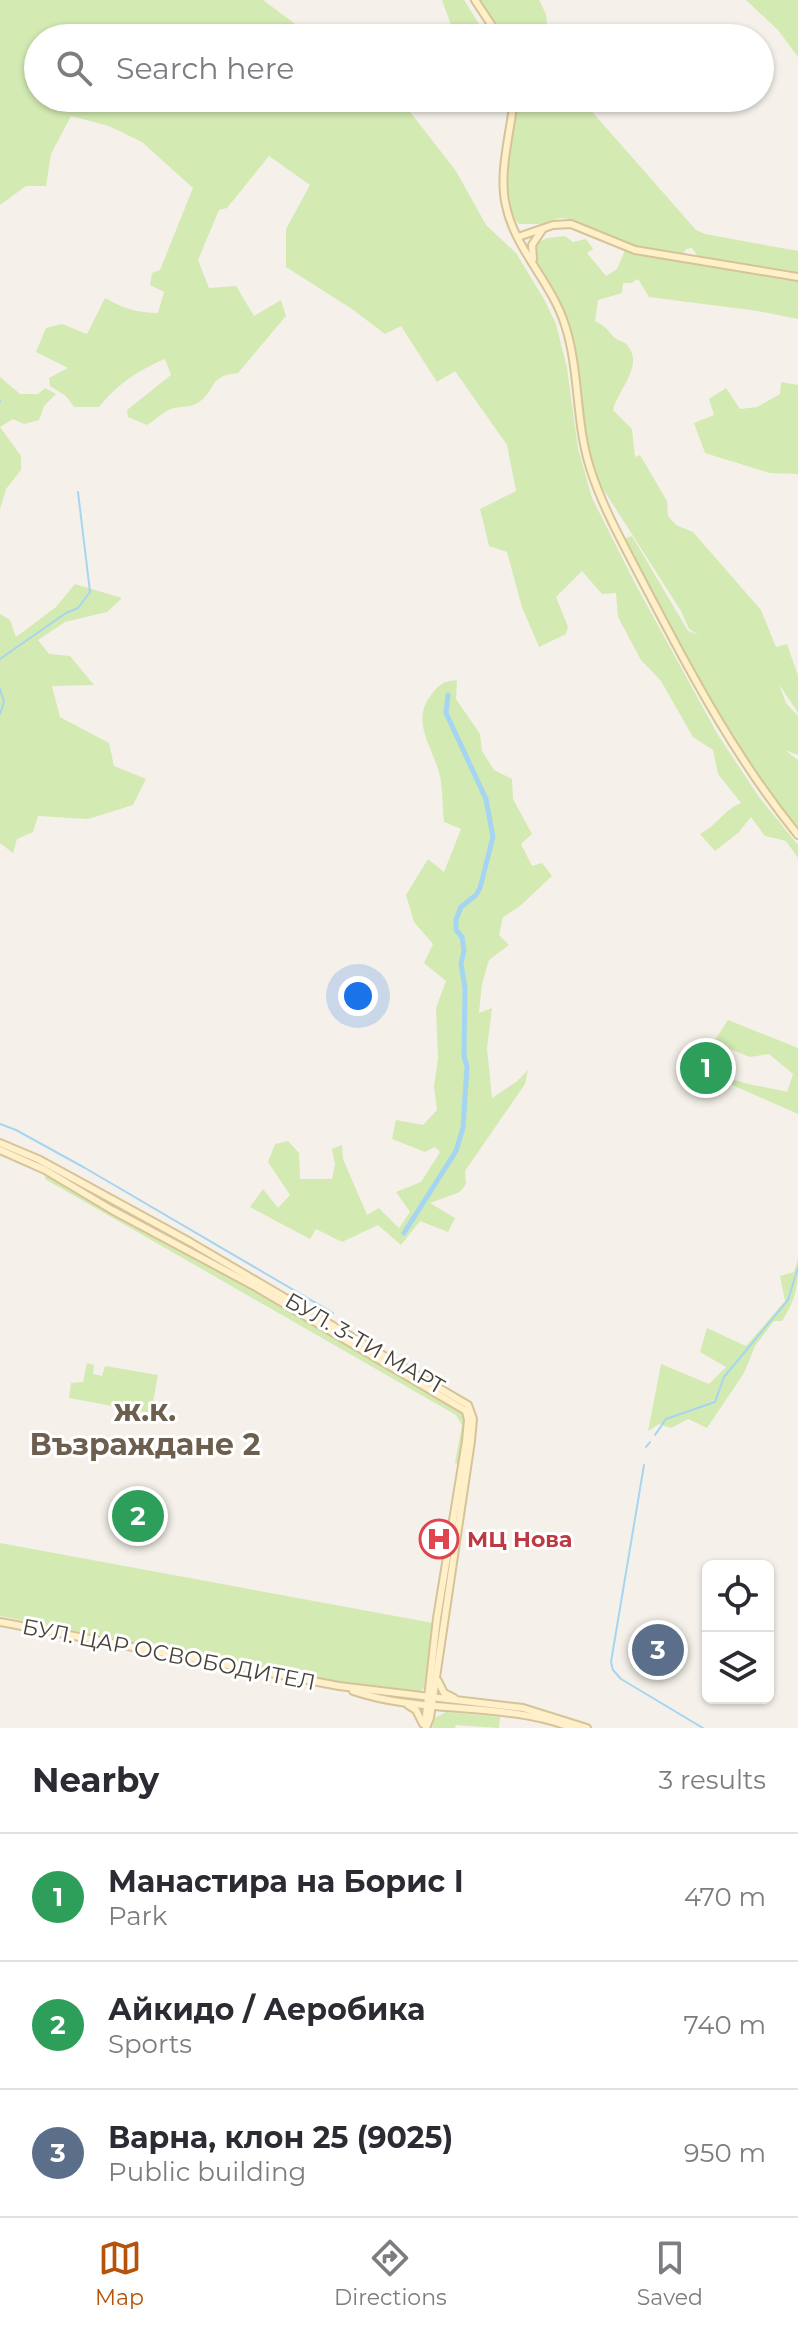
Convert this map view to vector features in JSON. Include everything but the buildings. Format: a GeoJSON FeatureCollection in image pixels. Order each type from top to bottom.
{"type":"FeatureCollection","features":[{"type":"Feature","properties":{"kind":"street"},"geometry":{"type":"LineString","coordinates":[[475,0],[491,24]]}},
{"type":"Feature","properties":{"kind":"street"},"geometry":{"type":"LineString","coordinates":[[513,112],[504,196],[513,227],[565,325],[573,358],[586,456],[614,525],[726,735],[754,779],[798,835]]}},
{"type":"Feature","properties":{"kind":"street"},"geometry":{"type":"LineString","coordinates":[[513,227],[528,231],[571,224],[645,253],[798,277]]}},
{"type":"Feature","properties":{"kind":"street"},"geometry":{"type":"LineString","coordinates":[[518,237],[545,228]]}},
{"type":"Feature","properties":{"kind":"street"},"geometry":{"type":"LineString","coordinates":[[534,263],[532,245],[538,233],[545,228]]}},
{"type":"Feature","properties":{"kind":"street","name":"БУЛ. 3-ТИ МАРТ"},"geometry":{"type":"LineString","coordinates":[[0,1143],[38,1159],[190,1242],[468,1405],[473,1419],[471,1441],[430,1702]]}},
{"type":"Feature","properties":{"kind":"street","name":"БУЛ. 3-ТИ МАРТ"},"geometry":{"type":"LineString","coordinates":[[0,1150],[45,1170],[112,1210],[254,1286],[466,1411],[466,1441],[430,1702]]}},
{"type":"Feature","properties":{"kind":"street","name":"БУЛ. ЦАР ОСВОБОДИТЕЛ"},"geometry":{"type":"LineString","coordinates":[[0,1622],[339,1686],[536,1717],[573,1728]]}},
{"type":"Feature","properties":{"kind":"street"},"geometry":{"type":"LineString","coordinates":[[437,1671],[438,1684],[444,1693],[470,1701]]}},
{"type":"Feature","properties":{"kind":"street","name":"БУЛ. ЦАР ОСВОБОДИТЕЛ"},"geometry":{"type":"LineString","coordinates":[[339,1686],[375,1698],[405,1703],[470,1701],[537,1711],[587,1728]]}},
{"type":"Feature","properties":{"kind":"street"},"geometry":{"type":"LineString","coordinates":[[425,1728],[430,1702]]}},
{"type":"Feature","properties":{"kind":"street"},"geometry":{"type":"LineString","coordinates":[[405,1703],[420,1716],[425,1728]]}},
{"type":"Feature","properties":{"kind":"green space"},"geometry":{"type":"Polygon","coordinates":[[[0,0],[263,0],[295,24],[24,24],[24,112],[410,112],[456,171],[486,225],[516,253],[544,299],[556,324],[567,368],[578,448],[592,498],[718,735],[759,797],[798,845],[798,858],[786,841],[765,836],[751,817],[738,833],[715,851],[700,834],[741,803],[718,774],[713,750],[693,737],[661,681],[641,660],[618,617],[616,593],[602,594],[582,571],[556,597],[568,627],[566,634],[539,647],[522,607],[507,552],[489,546],[480,509],[516,491],[507,445],[455,371],[437,382],[401,326],[385,334],[286,267],[286,229],[310,185],[269,156],[227,208],[219,210],[198,260],[209,288],[236,286],[254,316],[281,300],[286,316],[238,373],[221,377],[196,404],[171,409],[147,425],[128,417],[127,410],[171,375],[165,359],[129,378],[99,407],[74,407],[66,396],[50,386],[49,378],[68,368],[36,352],[46,328],[62,324],[87,334],[105,298],[130,309],[158,313],[164,292],[150,285],[152,273],[160,270],[193,188],[142,142],[109,126],[71,116],[51,154],[46,186],[26,186],[0,205],[0,0]]]}},
{"type":"Feature","properties":{"kind":"green space"},"geometry":{"type":"Polygon","coordinates":[[[442,0],[464,0],[479,24],[451,24],[442,0]]]}},
{"type":"Feature","properties":{"kind":"green space"},"geometry":{"type":"Polygon","coordinates":[[[479,0],[539,0],[546,14],[547,24],[492,24],[479,0]]]}},
{"type":"Feature","properties":{"kind":"green space"},"geometry":{"type":"Polygon","coordinates":[[[746,0],[798,0],[798,57],[774,24],[746,0]]]}},
{"type":"Feature","properties":{"kind":"green space"},"geometry":{"type":"Polygon","coordinates":[[[515,112],[592,112],[696,230],[798,251],[798,274],[698,257],[692,248],[686,249],[682,256],[623,245],[570,219],[519,224],[512,213],[507,182],[515,112]]]}},
{"type":"Feature","properties":{"kind":"green space"},"geometry":{"type":"Polygon","coordinates":[[[565,236],[573,242],[586,239],[593,249],[587,253],[606,276],[617,269],[626,248],[798,277],[798,319],[649,297],[638,279],[623,283],[622,293],[598,300],[595,321],[626,344],[631,352],[632,368],[613,410],[632,429],[635,457],[640,455],[667,501],[668,516],[676,525],[693,532],[761,610],[776,647],[787,644],[798,676],[798,713],[779,684],[786,703],[798,716],[798,755],[785,750],[798,760],[798,829],[747,761],[702,689],[622,539],[632,536],[688,631],[699,635],[689,629],[681,611],[598,481],[587,442],[574,346],[556,293],[537,262],[535,251],[539,242],[547,238],[565,236]]]}},
{"type":"Feature","properties":{"kind":"green space"},"geometry":{"type":"Polygon","coordinates":[[[0,377],[20,394],[38,394],[45,388],[56,394],[44,406],[39,420],[24,424],[13,419],[0,427],[0,377]]]}},
{"type":"Feature","properties":{"kind":"green space"},"geometry":{"type":"Polygon","coordinates":[[[781,382],[798,385],[798,474],[770,473],[705,453],[694,423],[714,415],[709,399],[726,388],[740,409],[757,407],[780,394],[781,382]]]}},
{"type":"Feature","properties":{"kind":"green space"},"geometry":{"type":"Polygon","coordinates":[[[0,427],[21,456],[21,470],[6,489],[0,509],[0,427]]]}},
{"type":"Feature","properties":{"kind":"green space"},"geometry":{"type":"Polygon","coordinates":[[[75,584],[122,598],[107,612],[65,622],[38,640],[49,654],[70,656],[94,685],[52,686],[60,717],[109,743],[114,766],[146,779],[133,805],[88,819],[38,816],[33,832],[17,839],[13,853],[0,843],[0,614],[10,620],[16,637],[56,607],[75,584]]]}},
{"type":"Feature","properties":{"kind":"green space"},"geometry":{"type":"Polygon","coordinates":[[[457,680],[456,699],[480,734],[482,751],[494,770],[512,779],[513,799],[532,834],[521,844],[532,866],[542,863],[552,876],[520,906],[503,917],[499,935],[509,945],[489,960],[482,984],[479,1013],[492,1008],[487,1048],[492,1098],[528,1070],[525,1084],[465,1171],[466,1184],[460,1192],[430,1203],[455,1218],[448,1232],[420,1221],[401,1245],[378,1225],[342,1242],[316,1229],[310,1239],[250,1207],[263,1189],[278,1208],[290,1195],[268,1162],[275,1144],[288,1141],[299,1153],[300,1179],[332,1179],[335,1165],[332,1149],[342,1145],[343,1159],[367,1215],[379,1208],[399,1228],[410,1212],[396,1192],[421,1182],[440,1152],[435,1147],[425,1152],[392,1139],[396,1120],[423,1125],[437,1110],[434,1086],[438,1059],[436,1008],[446,981],[424,963],[433,944],[414,922],[406,895],[428,859],[444,872],[461,829],[444,822],[440,778],[423,724],[425,705],[434,691],[442,684],[457,680]]]}},
{"type":"Feature","properties":{"kind":"green space"},"geometry":{"type":"Polygon","coordinates":[[[728,1020],[798,1048],[798,1114],[696,1069],[728,1020]],[[727,1048],[717,1051],[713,1061],[716,1070],[725,1076],[787,1092],[793,1074],[769,1054],[750,1057],[727,1048]]]}},
{"type":"Feature","properties":{"kind":"green space"},"geometry":{"type":"Polygon","coordinates":[[[45,1170],[254,1286],[466,1411],[463,1465],[455,1463],[462,1425],[456,1415],[45,1179],[45,1170]]]}},
{"type":"Feature","properties":{"kind":"green space"},"geometry":{"type":"Polygon","coordinates":[[[798,1259],[796,1292],[787,1313],[782,1321],[774,1321],[755,1346],[744,1373],[707,1428],[688,1419],[671,1428],[659,1424],[648,1431],[661,1364],[709,1384],[726,1367],[700,1352],[707,1328],[746,1346],[785,1301],[780,1276],[794,1272],[798,1259]]]}},
{"type":"Feature","properties":{"kind":"green space"},"geometry":{"type":"Polygon","coordinates":[[[87,1363],[94,1365],[93,1374],[102,1376],[105,1366],[158,1375],[151,1413],[69,1398],[71,1383],[83,1382],[87,1363]]]}},
{"type":"Feature","properties":{"kind":"green space"},"geometry":{"type":"Polygon","coordinates":[[[0,1543],[433,1623],[424,1688],[418,1693],[344,1684],[0,1616],[0,1543]]]}},
{"type":"Feature","properties":{"kind":"green space"},"geometry":{"type":"Polygon","coordinates":[[[446,1712],[500,1717],[499,1728],[456,1725],[455,1728],[432,1728],[435,1718],[446,1712]]]}},
{"type":"Feature","properties":{"kind":"waterway"},"geometry":{"type":"LineString","coordinates":[[0,659],[78,608],[90,592],[78,492]]}},
{"type":"Feature","properties":{"kind":"waterway"},"geometry":{"type":"LineString","coordinates":[[0,689],[4,702],[0,714]]}},
{"type":"Feature","properties":{"kind":"waterway"},"geometry":{"type":"LineString","coordinates":[[404,1233],[456,1151],[463,1128],[467,1067],[464,1056],[465,988],[461,964],[464,950],[462,937],[456,930],[456,920],[461,907],[480,888],[493,837],[486,799],[446,713],[448,695]]}},
{"type":"Feature","properties":{"kind":"waterway"},"geometry":{"type":"LineString","coordinates":[[0,1124],[85,1168],[333,1313]]}},
{"type":"Feature","properties":{"kind":"waterway"},"geometry":{"type":"LineString","coordinates":[[655,1435],[666,1419],[715,1402],[724,1377],[788,1300],[798,1268]]}},
{"type":"Feature","properties":{"kind":"waterway"},"geometry":{"type":"LineString","coordinates":[[646,1447],[650,1442]]}},
{"type":"Feature","properties":{"kind":"waterway"},"geometry":{"type":"LineString","coordinates":[[644,1465],[611,1662],[621,1679],[703,1728]]}},
{"type":"Feature","properties":{"kind":"place","name":"Манастира на Борис І"},"geometry":{"type":"Point","coordinates":[706,1068]}},
{"type":"Feature","properties":{"kind":"place","name":"Айкидо / Аеробика"},"geometry":{"type":"Point","coordinates":[138,1516]}},
{"type":"Feature","properties":{"kind":"place","name":"МЦ Нова"},"geometry":{"type":"Point","coordinates":[439,1539]}},
{"type":"Feature","properties":{"kind":"place","name":"Варна, клон 25 (9025)"},"geometry":{"type":"Point","coordinates":[658,1650]}},
{"type":"Feature","properties":{"kind":"district","name":"ж.к. Възраждане 2"},"geometry":{"type":"Point","coordinates":[145,1428]}}]}
